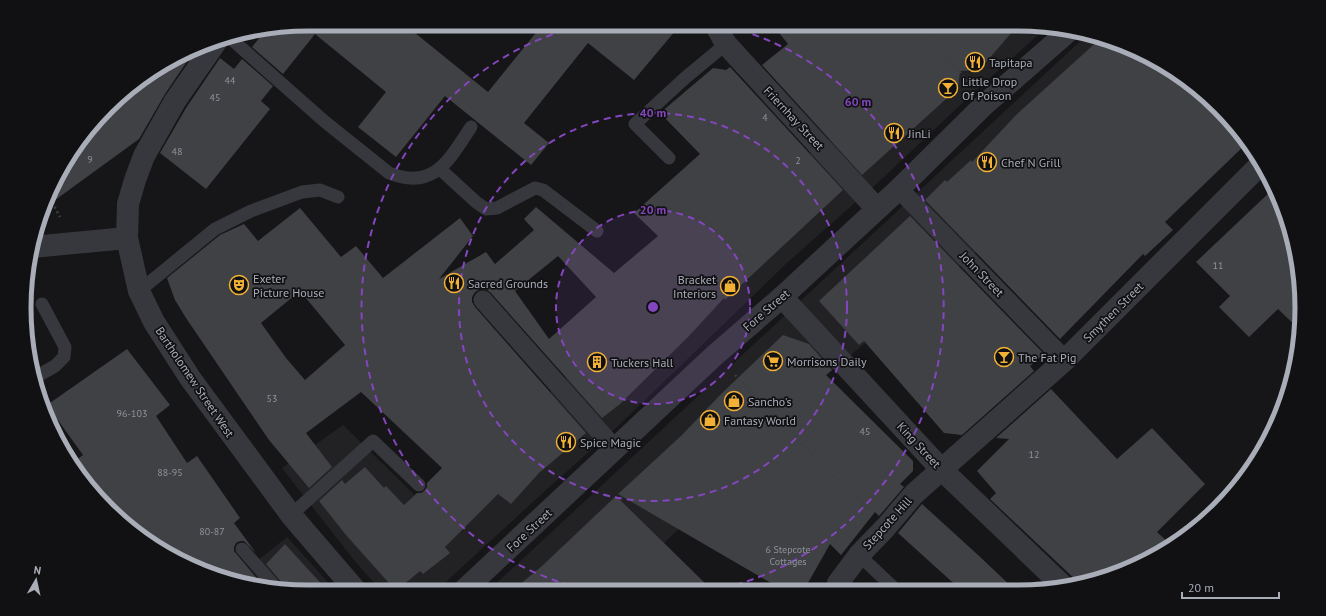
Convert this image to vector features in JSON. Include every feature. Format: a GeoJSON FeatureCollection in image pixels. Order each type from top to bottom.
{"type":"FeatureCollection","features":[{"type":"Feature","properties":{"kind":"street","name":"Friernhay Street"},"geometry":{"type":"LineString","coordinates":[[719,31],[726,44],[877,209]]}},
{"type":"Feature","properties":{"kind":"street","name":"Fore Street"},"geometry":{"type":"LineString","coordinates":[[470,585],[715,355],[782,297],[899,189],[984,105],[1064,35]]}},
{"type":"Feature","properties":{"kind":"street","name":"Bartholomew Street West"},"geometry":{"type":"LineString","coordinates":[[211,49],[175,101],[144,156],[128,204],[126,221],[127,238],[139,291],[154,322],[190,378],[291,515],[351,585]]}},
{"type":"Feature","properties":{"kind":"street","name":"Smythen Street"},"geometry":{"type":"LineString","coordinates":[[941,469],[1065,360],[1257,168]]}},
{"type":"Feature","properties":{"kind":"street","name":"John Street"},"geometry":{"type":"LineString","coordinates":[[899,189],[1065,360]]}},
{"type":"Feature","properties":{"kind":"street"},"geometry":{"type":"LineString","coordinates":[[38,246],[127,238]]}},
{"type":"Feature","properties":{"kind":"street","name":"King Street"},"geometry":{"type":"LineString","coordinates":[[782,297],[941,469],[1059,582]]}},
{"type":"Feature","properties":{"kind":"street"},"geometry":{"type":"LineString","coordinates":[[483,300],[616,449]]}},
{"type":"Feature","properties":{"kind":"street","name":"Stepcote Hill"},"geometry":{"type":"LineString","coordinates":[[838,582],[859,555],[886,527],[914,494],[941,469]]}},
{"type":"Feature","properties":{"kind":"lane"},"geometry":{"type":"LineString","coordinates":[[233,41],[324,121],[389,173],[402,178],[413,179],[434,173],[440,169],[450,158],[470,127]]}},
{"type":"Feature","properties":{"kind":"lane"},"geometry":{"type":"LineString","coordinates":[[669,158],[635,124],[685,78],[726,44]]}},
{"type":"Feature","properties":{"kind":"lane"},"geometry":{"type":"LineString","coordinates":[[440,169],[476,202],[486,209],[497,208],[535,188],[543,190],[597,231]]}},
{"type":"Feature","properties":{"kind":"lane"},"geometry":{"type":"LineString","coordinates":[[139,291],[215,229],[251,211],[302,192],[320,190],[338,197]]}},
{"type":"Feature","properties":{"kind":"lane"},"geometry":{"type":"LineString","coordinates":[[39,375],[56,366],[64,357],[65,347],[42,304]]}},
{"type":"Feature","properties":{"kind":"lane"},"geometry":{"type":"LineString","coordinates":[[291,515],[373,441],[419,484]]}},
{"type":"Feature","properties":{"kind":"lane"},"geometry":{"type":"LineString","coordinates":[[242,549],[272,583]]}},
{"type":"Feature","properties":{"kind":"lane"},"geometry":{"type":"LineString","coordinates":[[859,555],[891,585]]}},
{"type":"Feature","properties":{"kind":"path"},"geometry":{"type":"LineString","coordinates":[[928,31],[984,105]]}},
{"type":"Feature","properties":{"kind":"path"},"geometry":{"type":"LineString","coordinates":[[715,355],[828,471],[886,527]]}},
{"type":"Feature","properties":{"kind":"shaded area"},"geometry":{"type":"Polygon","coordinates":[[[1003,31],[1041,32],[972,94],[868,192],[823,144],[876,92],[1003,31]]]}},
{"type":"Feature","properties":{"kind":"shaded area"},"geometry":{"type":"Polygon","coordinates":[[[1083,38],[1124,52],[1156,68],[1181,84],[824,377],[699,510],[624,581],[628,585],[494,585],[1083,38]]]}},
{"type":"Feature","properties":{"kind":"shaded area"},"geometry":{"type":"Polygon","coordinates":[[[814,150],[858,200],[787,263],[618,426],[443,585],[376,585],[354,560],[282,468],[343,425],[426,506],[814,150]]]}},
{"type":"Feature","properties":{"kind":"shaded area"},"geometry":{"type":"Polygon","coordinates":[[[287,537],[331,585],[266,582],[251,566],[287,537]]]}},
{"type":"Feature","properties":{"kind":"building"},"geometry":{"type":"Polygon","coordinates":[[[308,31],[413,31],[488,92],[537,31],[675,31],[634,80],[588,43],[524,123],[549,143],[531,165],[445,96],[396,157],[358,127],[386,92],[315,34],[283,74],[252,47],[262,35],[272,33],[308,31]]]}},
{"type":"Feature","properties":{"kind":"building"},"geometry":{"type":"Polygon","coordinates":[[[778,31],[1013,31],[987,61],[976,70],[960,71],[958,90],[946,99],[862,175],[762,65],[788,44],[778,31]]]}},
{"type":"Feature","properties":{"kind":"building"},"geometry":{"type":"Polygon","coordinates":[[[1096,42],[1141,60],[1187,88],[1214,112],[1243,147],[1165,222],[1173,230],[1145,256],[1143,254],[1060,339],[925,200],[945,180],[947,182],[971,160],[972,162],[1017,114],[1096,42]]]}},
{"type":"Feature","properties":{"kind":"building"},"geometry":{"type":"Polygon","coordinates":[[[189,58],[165,94],[139,139],[52,202],[68,169],[88,139],[112,112],[139,88],[169,68],[189,58]]]}},
{"type":"Feature","properties":{"kind":"building"},"geometry":{"type":"Polygon","coordinates":[[[220,58],[234,69],[242,59],[273,86],[261,101],[270,109],[206,189],[160,153],[186,108],[220,58]]]}},
{"type":"Feature","properties":{"kind":"building"},"geometry":{"type":"Polygon","coordinates":[[[730,67],[843,190],[725,300],[724,298],[688,337],[620,404],[602,418],[491,293],[487,290],[481,289],[475,292],[472,297],[472,302],[475,307],[586,433],[539,473],[511,504],[498,494],[445,547],[450,553],[423,574],[420,571],[403,585],[391,585],[346,535],[319,501],[342,480],[345,484],[365,467],[384,488],[386,486],[404,505],[417,493],[424,491],[427,487],[427,483],[442,468],[361,392],[306,433],[332,467],[309,488],[269,440],[186,318],[175,300],[167,278],[220,235],[244,224],[258,241],[300,208],[341,257],[356,246],[383,278],[460,218],[473,236],[439,279],[486,252],[495,264],[534,230],[524,219],[536,207],[614,273],[658,236],[634,213],[700,154],[660,113],[713,68],[726,70],[730,67]],[[558,256],[515,291],[549,339],[596,297],[558,256]],[[300,291],[261,323],[286,358],[305,380],[345,345],[300,291]]]}},
{"type":"Feature","properties":{"kind":"building"},"geometry":{"type":"Polygon","coordinates":[[[1269,192],[1286,236],[1290,254],[1293,272],[1295,308],[1294,324],[1278,309],[1249,337],[1219,307],[1230,296],[1196,262],[1269,192]]]}},
{"type":"Feature","properties":{"kind":"building"},"geometry":{"type":"Polygon","coordinates":[[[910,216],[1044,354],[1030,366],[1034,371],[962,435],[944,433],[864,341],[859,345],[819,301],[910,216]]]}},
{"type":"Feature","properties":{"kind":"building"},"geometry":{"type":"Polygon","coordinates":[[[783,335],[809,344],[832,370],[826,375],[913,461],[913,471],[900,484],[904,487],[879,516],[875,512],[841,555],[830,544],[807,585],[774,585],[618,494],[682,435],[721,394],[783,335]]]}},
{"type":"Feature","properties":{"kind":"building"},"geometry":{"type":"Polygon","coordinates":[[[127,349],[170,405],[156,416],[187,463],[197,456],[240,518],[234,523],[256,553],[244,541],[236,543],[234,551],[259,581],[236,576],[202,564],[169,548],[139,528],[112,504],[88,477],[77,460],[83,455],[51,410],[48,404],[127,349]]]}},
{"type":"Feature","properties":{"kind":"building"},"geometry":{"type":"Polygon","coordinates":[[[1051,389],[1117,459],[1152,428],[1205,484],[1157,532],[1167,541],[1124,564],[1090,576],[1075,579],[990,499],[996,493],[977,471],[1009,439],[996,438],[1051,389]]]}},
{"type":"Feature","properties":{"kind":"building"},"geometry":{"type":"Polygon","coordinates":[[[616,496],[707,585],[519,585],[542,566],[616,496]]]}},
{"type":"Feature","properties":{"kind":"building"},"geometry":{"type":"Polygon","coordinates":[[[922,504],[1010,585],[955,585],[898,533],[922,504]]]}},
{"type":"Feature","properties":{"kind":"building"},"geometry":{"type":"Polygon","coordinates":[[[285,544],[323,585],[283,584],[266,564],[285,544]]]}},
{"type":"Feature","properties":{"kind":"place","name":"Tapitapa"},"geometry":{"type":"Point","coordinates":[975,62]}},
{"type":"Feature","properties":{"kind":"place","name":"Little Drop Of Poison"},"geometry":{"type":"Point","coordinates":[948,88]}},
{"type":"Feature","properties":{"kind":"place","name":"JinLi"},"geometry":{"type":"Point","coordinates":[894,133]}},
{"type":"Feature","properties":{"kind":"place","name":"Chef N Grill"},"geometry":{"type":"Point","coordinates":[987,162]}},
{"type":"Feature","properties":{"kind":"place","name":"Sacred Grounds"},"geometry":{"type":"Point","coordinates":[454,283]}},
{"type":"Feature","properties":{"kind":"place","name":"Exeter Picture House"},"geometry":{"type":"Point","coordinates":[239,285]}},
{"type":"Feature","properties":{"kind":"place","name":"Bracket Interiors"},"geometry":{"type":"Point","coordinates":[730,286]}},
{"type":"Feature","properties":{"kind":"place","name":"The Fat Pig"},"geometry":{"type":"Point","coordinates":[1004,357]}},
{"type":"Feature","properties":{"kind":"place","name":"Morrisons Daily"},"geometry":{"type":"Point","coordinates":[773,361]}},
{"type":"Feature","properties":{"kind":"place","name":"Tuckers Hall"},"geometry":{"type":"Point","coordinates":[597,362]}},
{"type":"Feature","properties":{"kind":"place","name":"Sancho's"},"geometry":{"type":"Point","coordinates":[734,401]}},
{"type":"Feature","properties":{"kind":"place","name":"Fantasy World"},"geometry":{"type":"Point","coordinates":[710,420]}},
{"type":"Feature","properties":{"kind":"place","name":"Spice Magic"},"geometry":{"type":"Point","coordinates":[566,442]}}]}
